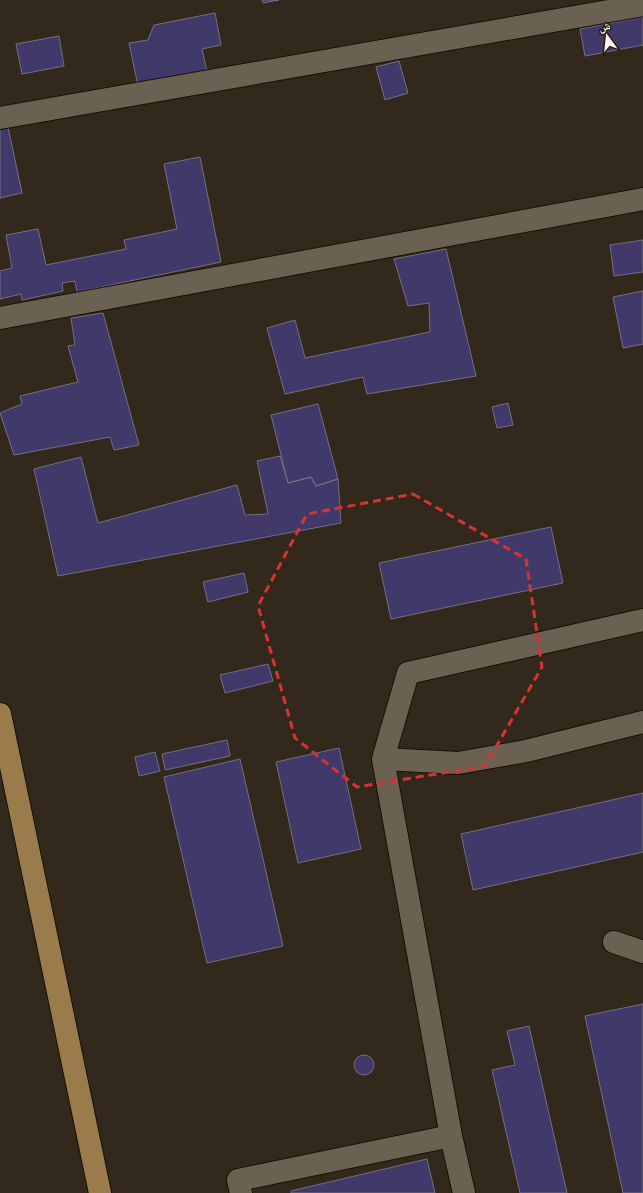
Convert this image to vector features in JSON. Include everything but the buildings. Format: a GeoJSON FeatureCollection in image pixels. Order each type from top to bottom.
{"type":"FeatureCollection","features":[{"type":"Feature","properties":{"kind":"main road"},"geometry":{"type":"LineString","coordinates":[[0,714],[100,1193]]}},
{"type":"Feature","properties":{"kind":"street"},"geometry":{"type":"LineString","coordinates":[[0,118],[643,5]]}},
{"type":"Feature","properties":{"kind":"street"},"geometry":{"type":"LineString","coordinates":[[0,318],[643,199]]}},
{"type":"Feature","properties":{"kind":"street"},"geometry":{"type":"LineString","coordinates":[[464,1193],[451,1136],[383,759],[408,673],[643,620]]}},
{"type":"Feature","properties":{"kind":"street"},"geometry":{"type":"LineString","coordinates":[[383,759],[458,762],[526,751],[643,722]]}},
{"type":"Feature","properties":{"kind":"street"},"geometry":{"type":"LineString","coordinates":[[614,942],[643,952]]}},
{"type":"Feature","properties":{"kind":"street"},"geometry":{"type":"LineString","coordinates":[[241,1193],[238,1180],[451,1136]]}},
{"type":"Feature","properties":{"kind":"highlighted area"},"geometry":{"type":"Polygon","coordinates":[[[413,494],[526,559],[542,667],[485,766],[357,787],[295,738],[258,606],[307,514],[413,494]]]}}]}
